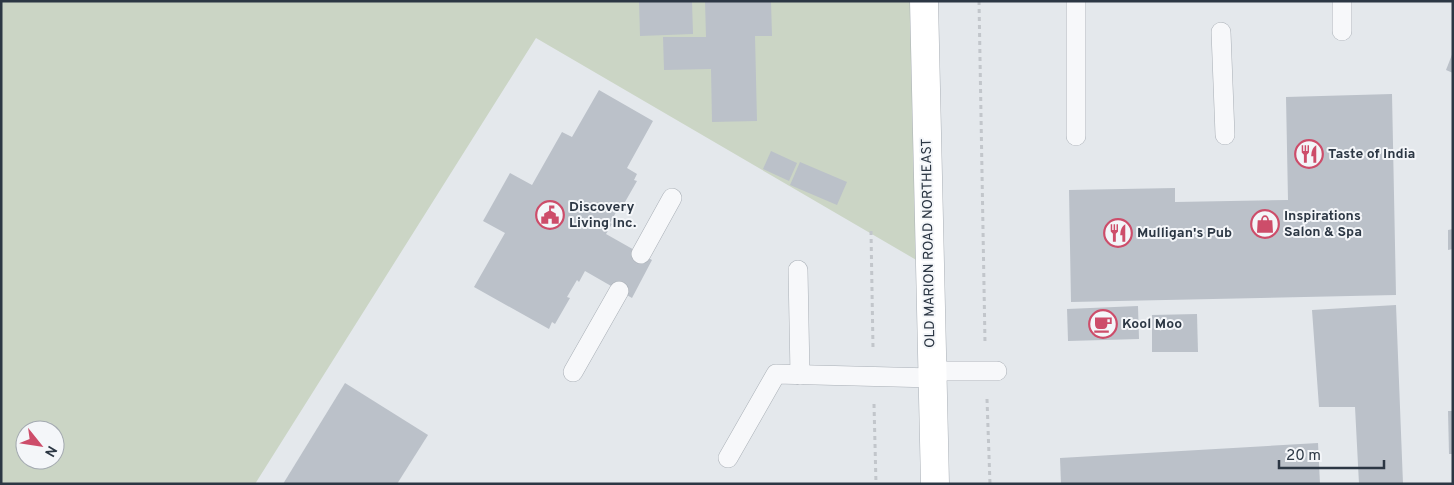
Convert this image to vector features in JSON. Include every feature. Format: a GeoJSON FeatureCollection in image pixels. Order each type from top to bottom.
{"type":"FeatureCollection","features":[{"type":"Feature","properties":{"kind":"main road","name":"OLD MARION ROAD NORTHEAST"},"geometry":{"type":"LineString","coordinates":[[924,1],[935,484]]}},
{"type":"Feature","properties":{"kind":"lane"},"geometry":{"type":"LineString","coordinates":[[1076,1],[1076,136]]}},
{"type":"Feature","properties":{"kind":"lane"},"geometry":{"type":"LineString","coordinates":[[1342,1],[1342,31]]}},
{"type":"Feature","properties":{"kind":"lane"},"geometry":{"type":"LineString","coordinates":[[1221,32],[1226,135]]}},
{"type":"Feature","properties":{"kind":"lane"},"geometry":{"type":"LineString","coordinates":[[641,254],[672,198]]}},
{"type":"Feature","properties":{"kind":"lane"},"geometry":{"type":"LineString","coordinates":[[798,270],[800,375]]}},
{"type":"Feature","properties":{"kind":"lane"},"geometry":{"type":"LineString","coordinates":[[573,372],[620,291]]}},
{"type":"Feature","properties":{"kind":"lane"},"geometry":{"type":"LineString","coordinates":[[728,458],[776,374],[932,375],[992,371]]}},
{"type":"Feature","properties":{"kind":"path"},"geometry":{"type":"LineString","coordinates":[[979,1],[992,371],[990,484]]}},
{"type":"Feature","properties":{"kind":"green space"},"geometry":{"type":"Polygon","coordinates":[[[1,1],[924,1],[930,268],[536,38],[255,484],[1,484],[1,1]]]}},
{"type":"Feature","properties":{"kind":"building"},"geometry":{"type":"Polygon","coordinates":[[[639,1],[692,1],[693,34],[640,36],[639,1]]]}},
{"type":"Feature","properties":{"kind":"building"},"geometry":{"type":"Polygon","coordinates":[[[705,1],[771,1],[772,36],[755,36],[757,121],[712,122],[711,69],[664,70],[663,37],[706,37],[705,1]]]}},
{"type":"Feature","properties":{"kind":"building"},"geometry":{"type":"Polygon","coordinates":[[[1453,52],[1453,73],[1446,70],[1453,52]]]}},
{"type":"Feature","properties":{"kind":"building","name":"Discovery Living Inc."},"geometry":{"type":"Polygon","coordinates":[[[599,90],[653,121],[627,168],[637,174],[634,180],[637,181],[621,209],[619,207],[606,234],[652,260],[632,298],[585,271],[567,297],[570,298],[555,324],[552,322],[549,329],[474,287],[505,233],[483,221],[510,173],[532,185],[562,132],[572,137],[599,90]]]}},
{"type":"Feature","properties":{"kind":"building"},"geometry":{"type":"Polygon","coordinates":[[[1392,94],[1396,295],[1071,302],[1069,190],[1175,188],[1175,202],[1288,200],[1286,97],[1392,94]]]}},
{"type":"Feature","properties":{"kind":"building"},"geometry":{"type":"Polygon","coordinates":[[[771,151],[797,163],[789,181],[763,169],[771,151]]]}},
{"type":"Feature","properties":{"kind":"building"},"geometry":{"type":"Polygon","coordinates":[[[800,162],[847,182],[837,205],[790,185],[800,162]]]}},
{"type":"Feature","properties":{"kind":"building"},"geometry":{"type":"Polygon","coordinates":[[[1453,229],[1453,249],[1448,250],[1448,230],[1453,229]]]}},
{"type":"Feature","properties":{"kind":"building"},"geometry":{"type":"Polygon","coordinates":[[[1396,305],[1403,484],[1359,484],[1355,407],[1319,407],[1312,310],[1396,305]]]}},
{"type":"Feature","properties":{"kind":"building","name":"Kool Moo"},"geometry":{"type":"Polygon","coordinates":[[[1138,306],[1139,339],[1068,341],[1067,309],[1138,306]]]}},
{"type":"Feature","properties":{"kind":"building"},"geometry":{"type":"Polygon","coordinates":[[[1197,314],[1198,352],[1152,352],[1152,315],[1197,314]]]}},
{"type":"Feature","properties":{"kind":"building"},"geometry":{"type":"Polygon","coordinates":[[[345,383],[428,435],[397,484],[283,484],[345,383]]]}},
{"type":"Feature","properties":{"kind":"building"},"geometry":{"type":"Polygon","coordinates":[[[1448,411],[1453,411],[1453,454],[1449,454],[1448,411]]]}},
{"type":"Feature","properties":{"kind":"building"},"geometry":{"type":"Polygon","coordinates":[[[1318,443],[1320,484],[1061,484],[1060,458],[1318,443]]]}},
{"type":"Feature","properties":{"kind":"place","name":"Taste of India"},"geometry":{"type":"Point","coordinates":[1309,154]}},
{"type":"Feature","properties":{"kind":"place","name":"Discovery Living Inc."},"geometry":{"type":"Point","coordinates":[550,215]}},
{"type":"Feature","properties":{"kind":"place","name":"Inspirations Salon & Spa"},"geometry":{"type":"Point","coordinates":[1265,224]}},
{"type":"Feature","properties":{"kind":"place","name":"Mulligan's Pub"},"geometry":{"type":"Point","coordinates":[1118,233]}},
{"type":"Feature","properties":{"kind":"place","name":"Kool Moo"},"geometry":{"type":"Point","coordinates":[1103,324]}}]}
